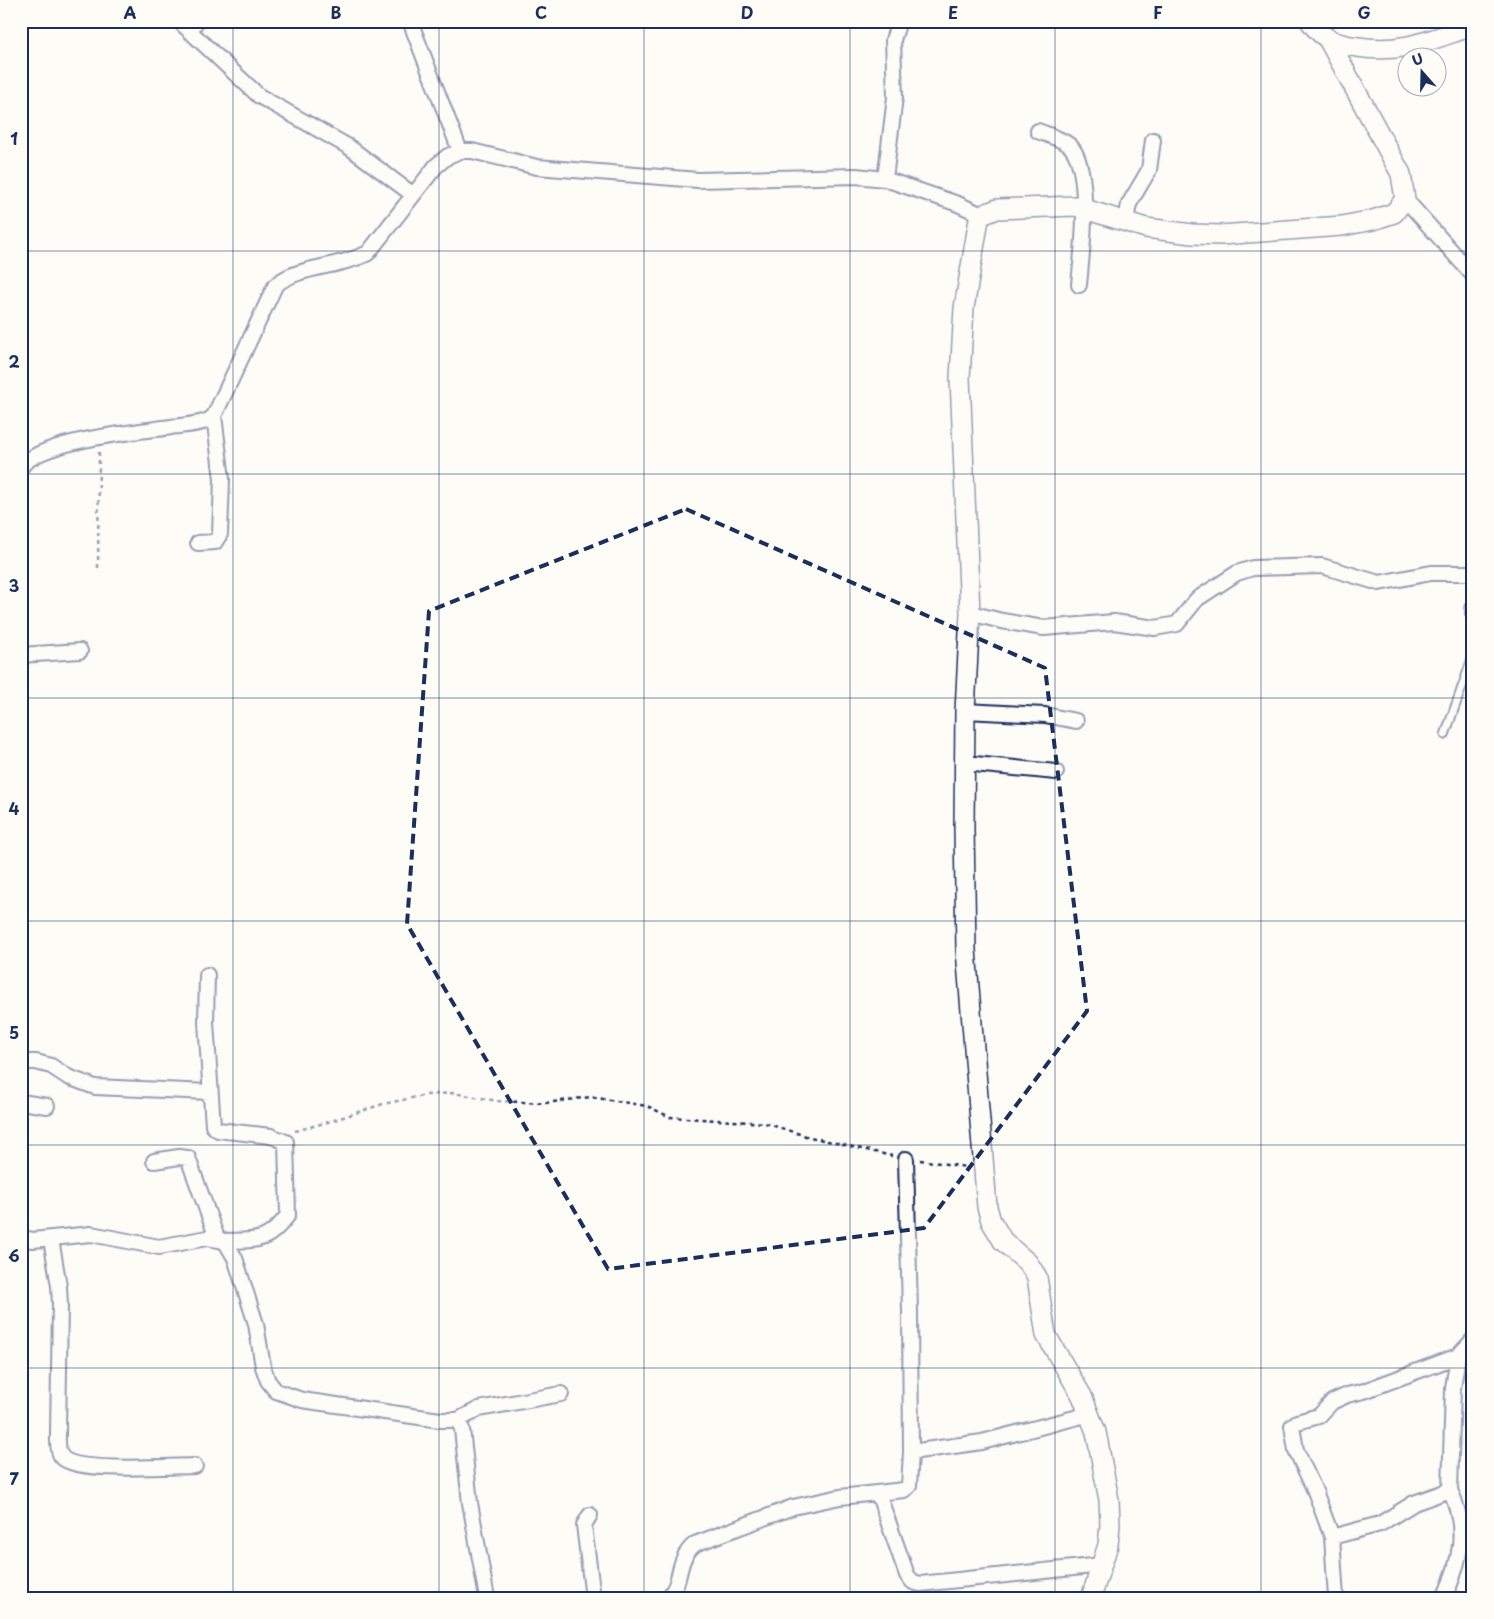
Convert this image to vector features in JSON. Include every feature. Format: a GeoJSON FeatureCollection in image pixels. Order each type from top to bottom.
{"type":"FeatureCollection","features":[{"type":"Feature","properties":{"kind":"street"},"geometry":{"type":"LineString","coordinates":[[410,21],[460,151]]}},
{"type":"Feature","properties":{"kind":"street"},"geometry":{"type":"LineString","coordinates":[[885,179],[895,97],[894,40],[899,21]]}},
{"type":"Feature","properties":{"kind":"street"},"geometry":{"type":"LineString","coordinates":[[1310,21],[1329,41],[1401,174],[1405,199],[1473,275]]}},
{"type":"Feature","properties":{"kind":"street"},"geometry":{"type":"LineString","coordinates":[[189,24],[260,96],[349,147],[412,194]]}},
{"type":"Feature","properties":{"kind":"street"},"geometry":{"type":"LineString","coordinates":[[1329,41],[1371,49],[1399,49],[1420,45],[1473,26]]}},
{"type":"Feature","properties":{"kind":"street"},"geometry":{"type":"LineString","coordinates":[[1038,131],[1071,147],[1080,170],[1085,208],[1079,285]]}},
{"type":"Feature","properties":{"kind":"street"},"geometry":{"type":"LineString","coordinates":[[1126,222],[1129,204],[1149,170],[1152,140]]}},
{"type":"Feature","properties":{"kind":"street"},"geometry":{"type":"LineString","coordinates":[[198,543],[216,542],[220,534],[222,478],[214,416],[274,286],[288,277],[356,259],[368,252],[412,194],[436,166],[448,156],[460,151],[472,151],[538,167],[698,180],[856,176],[885,179],[951,201],[982,215]]}},
{"type":"Feature","properties":{"kind":"street"},"geometry":{"type":"LineString","coordinates":[[1091,1598],[1108,1545],[1110,1525],[1109,1500],[1090,1414],[1046,1335],[1036,1277],[1032,1268],[1003,1241],[991,1221],[987,1206],[984,1170],[966,950],[964,762],[970,613],[960,378],[964,308],[977,226],[982,215],[997,209],[1067,206],[1085,208],[1146,228],[1192,234],[1259,233],[1342,226],[1373,220],[1394,213],[1405,199]]}},
{"type":"Feature","properties":{"kind":"street"},"geometry":{"type":"LineString","coordinates":[[21,468],[33,456],[99,437],[204,422],[214,416]]}},
{"type":"Feature","properties":{"kind":"street"},"geometry":{"type":"LineString","coordinates":[[970,613],[1044,628],[1114,622],[1155,628],[1177,624],[1197,599],[1237,573],[1253,568],[1322,566],[1379,583],[1432,573],[1473,573]]}},
{"type":"Feature","properties":{"kind":"street"},"geometry":{"type":"LineString","coordinates":[[1473,608],[1473,613]]}},
{"type":"Feature","properties":{"kind":"street"},"geometry":{"type":"LineString","coordinates":[[21,654],[80,652]]}},
{"type":"Feature","properties":{"kind":"street"},"geometry":{"type":"LineString","coordinates":[[965,711],[1045,714],[1076,721]]}},
{"type":"Feature","properties":{"kind":"street"},"geometry":{"type":"LineString","coordinates":[[964,762],[1056,772]]}},
{"type":"Feature","properties":{"kind":"street"},"geometry":{"type":"LineString","coordinates":[[21,1238],[51,1239],[72,1235],[103,1235],[159,1247],[207,1238],[252,1241],[274,1234],[288,1215],[286,1142],[271,1136],[225,1131],[215,1128],[209,1092],[206,1022],[207,975]]}},
{"type":"Feature","properties":{"kind":"street"},"geometry":{"type":"LineString","coordinates":[[21,1062],[36,1062],[51,1066],[68,1077],[95,1087],[209,1092]]}},
{"type":"Feature","properties":{"kind":"street"},"geometry":{"type":"LineString","coordinates":[[21,1102],[47,1106]]}},
{"type":"Feature","properties":{"kind":"street"},"geometry":{"type":"LineString","coordinates":[[154,1161],[179,1157],[188,1158],[221,1240],[235,1258],[256,1324],[263,1367],[268,1381],[276,1390],[302,1400],[440,1420],[458,1420],[479,1410],[560,1394]]}},
{"type":"Feature","properties":{"kind":"street"},"geometry":{"type":"LineString","coordinates":[[668,1598],[674,1590],[683,1556],[695,1544],[793,1507],[840,1497],[899,1491],[909,1486],[911,1452],[910,1312],[906,1159]]}},
{"type":"Feature","properties":{"kind":"street"},"geometry":{"type":"LineString","coordinates":[[51,1239],[59,1286],[58,1448],[61,1456],[70,1462],[93,1467],[195,1466]]}},
{"type":"Feature","properties":{"kind":"street"},"geometry":{"type":"LineString","coordinates":[[1336,1598],[1332,1537],[1315,1491],[1296,1450],[1292,1426],[1297,1422],[1320,1416],[1332,1402],[1347,1395],[1364,1391],[1458,1356],[1473,1340]]}},
{"type":"Feature","properties":{"kind":"street"},"geometry":{"type":"LineString","coordinates":[[1444,1598],[1455,1568],[1462,1532],[1459,1512],[1450,1490],[1453,1388],[1458,1356]]}},
{"type":"Feature","properties":{"kind":"street"},"geometry":{"type":"LineString","coordinates":[[911,1452],[982,1442],[1090,1414]]}},
{"type":"Feature","properties":{"kind":"street"},"geometry":{"type":"LineString","coordinates":[[458,1420],[462,1429],[470,1503],[487,1598]]}},
{"type":"Feature","properties":{"kind":"street"},"geometry":{"type":"LineString","coordinates":[[1332,1537],[1380,1524],[1414,1503],[1450,1490]]}},
{"type":"Feature","properties":{"kind":"street"},"geometry":{"type":"LineString","coordinates":[[878,1494],[906,1575],[913,1582],[920,1584],[1102,1565]]}},
{"type":"Feature","properties":{"kind":"street"},"geometry":{"type":"LineString","coordinates":[[590,1515],[584,1525],[593,1598]]}},
{"type":"Feature","properties":{"kind":"lane"},"geometry":{"type":"LineString","coordinates":[[1444,735],[1473,656]]}},
{"type":"Feature","properties":{"kind":"path"},"geometry":{"type":"LineString","coordinates":[[98,568],[99,437]]}},
{"type":"Feature","properties":{"kind":"path"},"geometry":{"type":"LineString","coordinates":[[271,1136],[328,1122],[383,1104],[426,1095],[453,1093],[498,1101],[545,1103],[591,1097],[647,1106],[670,1117],[765,1123],[806,1136],[906,1159],[984,1170]]}},
{"type":"Feature","properties":{"kind":"highlighted area"},"geometry":{"type":"Polygon","coordinates":[[[686,509],[1045,668],[1087,1011],[924,1228],[608,1269],[407,924],[429,611],[686,509]]]}}]}
